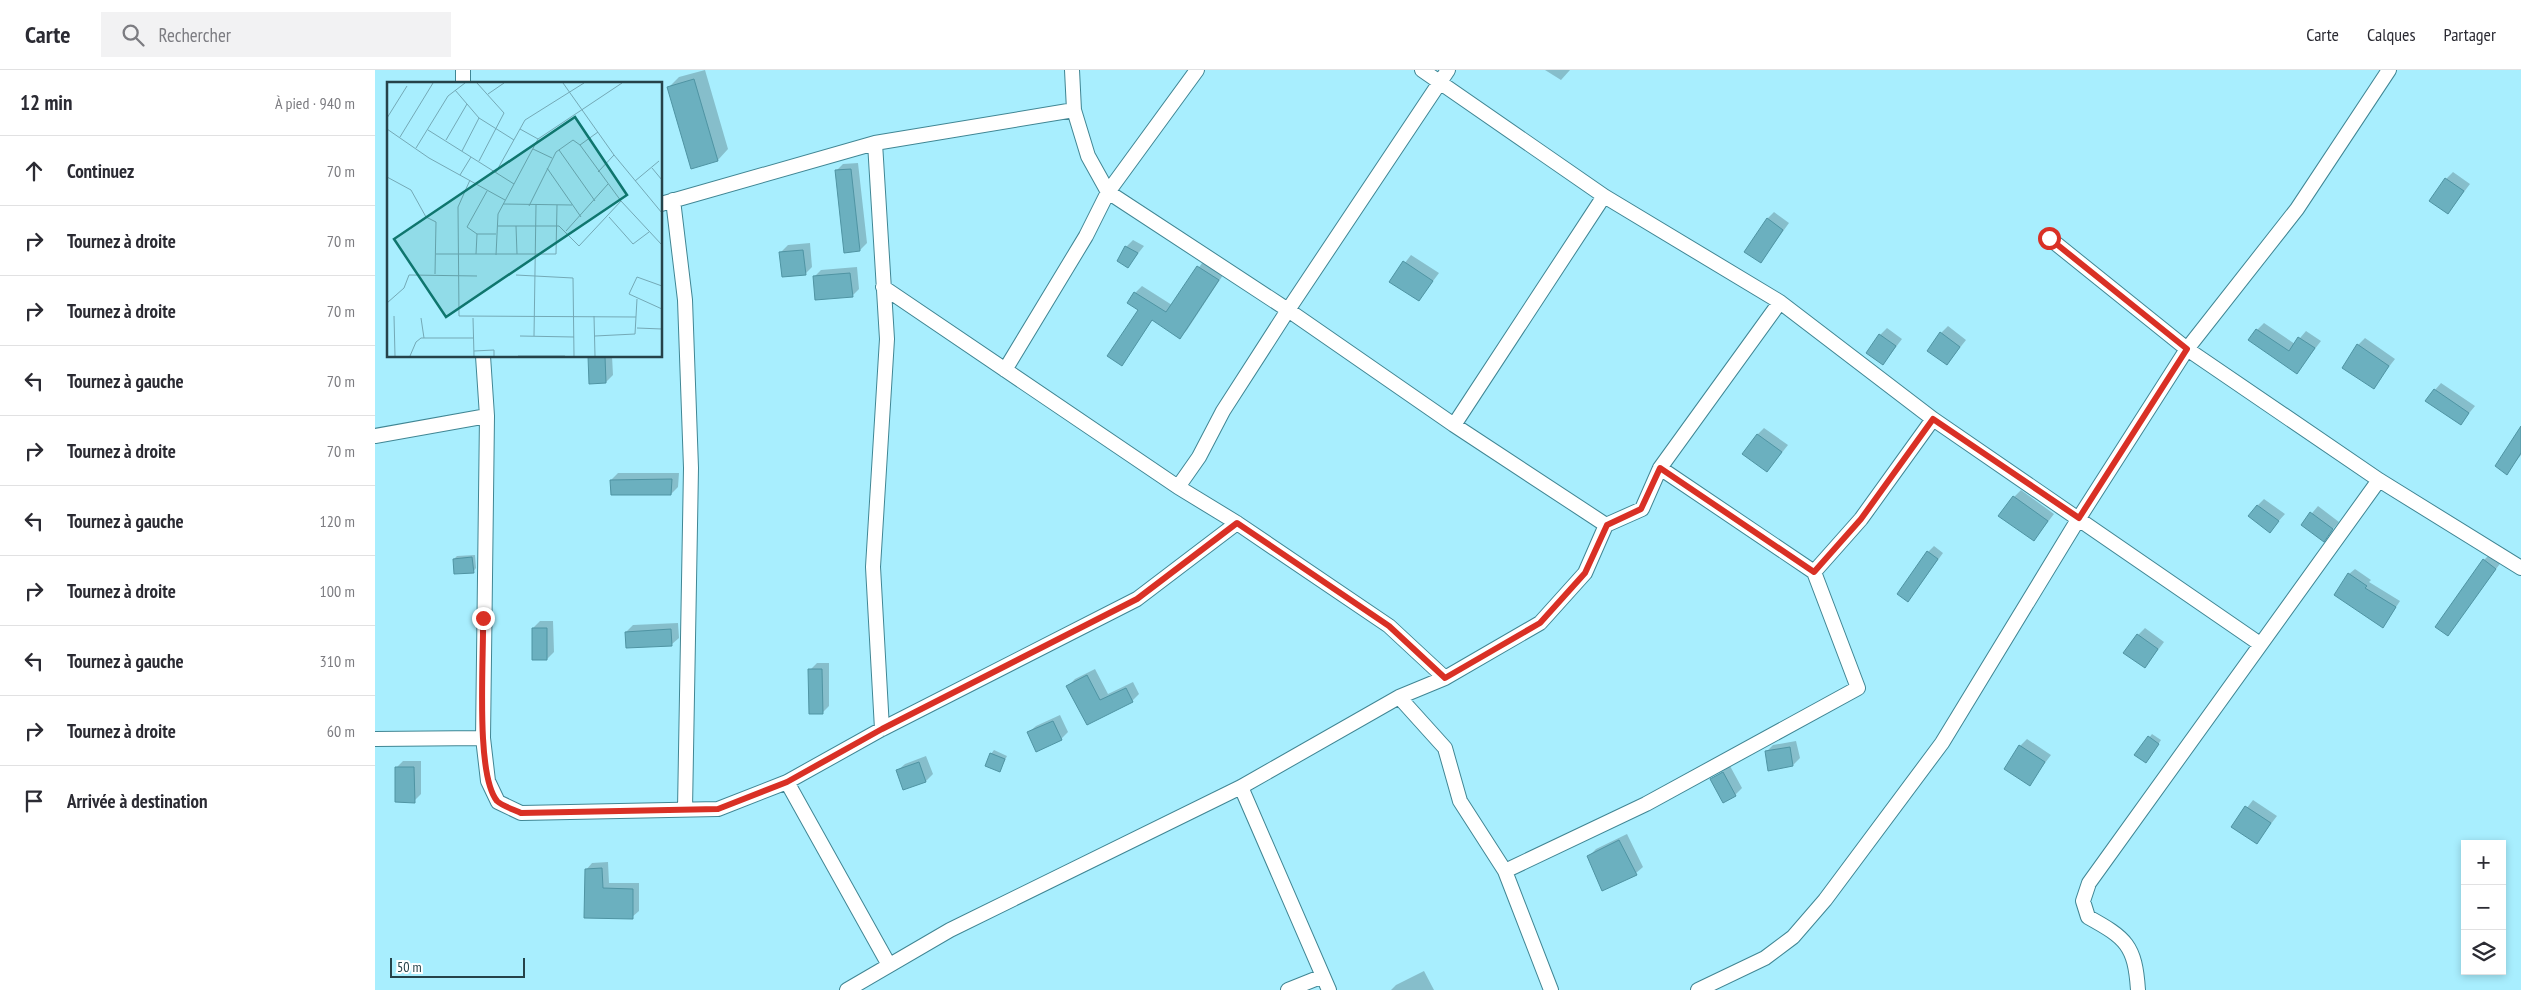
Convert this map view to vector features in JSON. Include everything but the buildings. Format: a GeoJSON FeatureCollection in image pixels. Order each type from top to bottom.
{"type":"FeatureCollection","features":[{"type":"Feature","properties":{"kind":"street"},"geometry":{"type":"LineString","coordinates":[[1072,70],[1074,110],[1088,156],[1108,192],[1288,310],[1454,424],[1607,525]]}},
{"type":"Feature","properties":{"kind":"street"},"geometry":{"type":"LineString","coordinates":[[1005,370],[1086,236],[1108,192],[1197,70]]}},
{"type":"Feature","properties":{"kind":"street"},"geometry":{"type":"LineString","coordinates":[[1422,70],[1604,196],[1780,302],[1933,419],[2260,644]]}},
{"type":"Feature","properties":{"kind":"street"},"geometry":{"type":"LineString","coordinates":[[1178,488],[1199,457],[1223,410],[1448,70]]}},
{"type":"Feature","properties":{"kind":"street"},"geometry":{"type":"LineString","coordinates":[[1697,990],[1765,958],[1793,937],[1825,900],[1943,743],[2079,518],[2187,349],[2297,209],[2389,70]]}},
{"type":"Feature","properties":{"kind":"street"},"geometry":{"type":"LineString","coordinates":[[685,809],[691,468],[685,300],[667,202],[875,143],[1074,110]]}},
{"type":"Feature","properties":{"kind":"street"},"geometry":{"type":"LineString","coordinates":[[875,143],[887,339],[873,567],[882,729]]}},
{"type":"Feature","properties":{"kind":"street"},"geometry":{"type":"LineString","coordinates":[[1454,424],[1604,196]]}},
{"type":"Feature","properties":{"kind":"street"},"geometry":{"type":"LineString","coordinates":[[2049,238],[2187,349],[2379,480],[2521,568]]}},
{"type":"Feature","properties":{"kind":"street"},"geometry":{"type":"LineString","coordinates":[[883,287],[1178,488],[1237,523],[1389,626],[1445,678]]}},
{"type":"Feature","properties":{"kind":"street"},"geometry":{"type":"LineString","coordinates":[[847,990],[950,930],[1241,787],[1399,697],[1445,678],[1540,623],[1585,573],[1607,525],[1641,509],[1660,468],[1780,302]]}},
{"type":"Feature","properties":{"kind":"street"},"geometry":{"type":"LineString","coordinates":[[483,358],[487,416],[483,738],[488,782],[498,802],[521,813],[718,809],[787,782],[882,729],[1137,599],[1237,523]]}},
{"type":"Feature","properties":{"kind":"street"},"geometry":{"type":"LineString","coordinates":[[375,436],[487,416]]}},
{"type":"Feature","properties":{"kind":"street"},"geometry":{"type":"LineString","coordinates":[[1814,572],[1861,519],[1933,419]]}},
{"type":"Feature","properties":{"kind":"street"},"geometry":{"type":"LineString","coordinates":[[1505,870],[1646,804],[1858,688],[1814,572],[1660,468]]}},
{"type":"Feature","properties":{"kind":"street"},"geometry":{"type":"LineString","coordinates":[[2139,990],[2136,964],[2125,940],[2088,917],[2083,901],[2089,882],[2379,480]]}},
{"type":"Feature","properties":{"kind":"street"},"geometry":{"type":"LineString","coordinates":[[1399,697],[1445,748],[1460,801],[1505,870],[1551,990]]}},
{"type":"Feature","properties":{"kind":"street"},"geometry":{"type":"LineString","coordinates":[[375,739],[483,738]]}},
{"type":"Feature","properties":{"kind":"street"},"geometry":{"type":"LineString","coordinates":[[787,782],[889,966]]}},
{"type":"Feature","properties":{"kind":"street"},"geometry":{"type":"LineString","coordinates":[[1241,787],[1329,990]]}},
{"type":"Feature","properties":{"kind":"street"},"geometry":{"type":"LineString","coordinates":[[1288,990],[1323,976]]}},
{"type":"Feature","properties":{"kind":"route"},"geometry":{"type":"LineString","coordinates":[[483,618],[483,738],[488,782],[498,802],[521,813],[718,809],[787,782],[882,729],[1137,599],[1237,523],[1389,626],[1445,678],[1540,623],[1585,573],[1607,525],[1641,509],[1660,468],[1814,572],[1861,519],[1933,419],[2079,518],[2187,349],[2049,238]]}}]}
